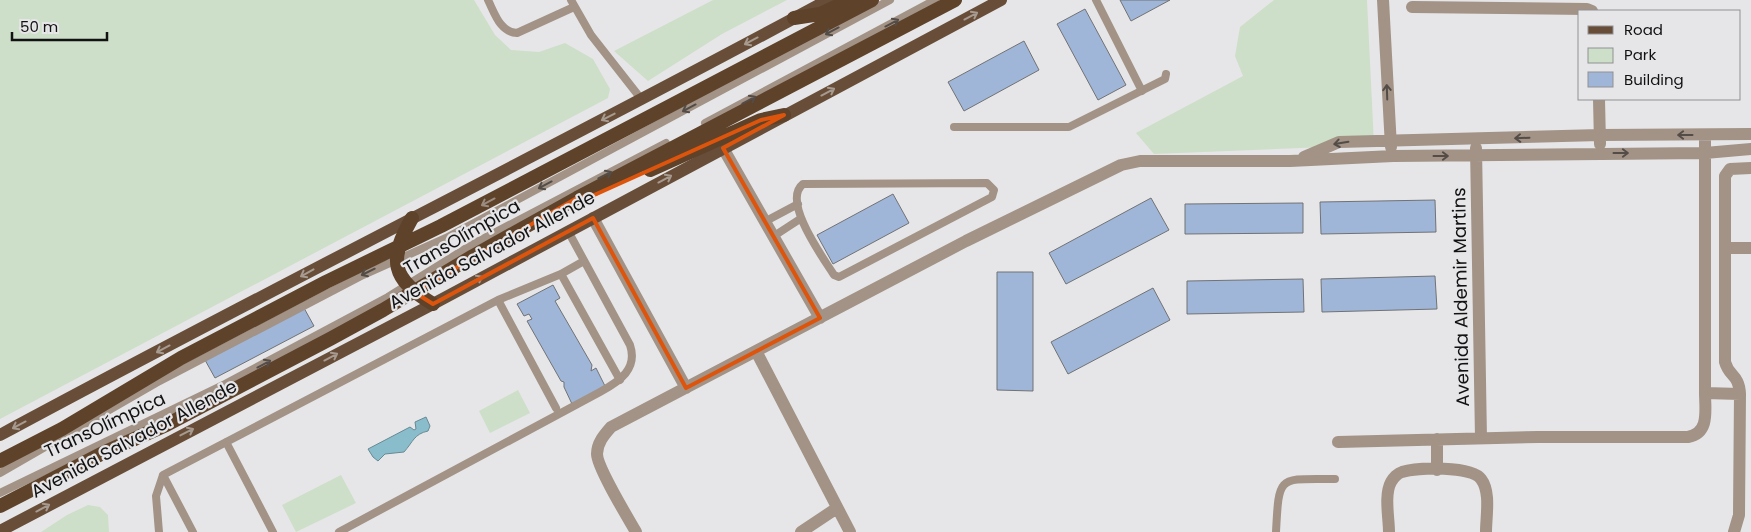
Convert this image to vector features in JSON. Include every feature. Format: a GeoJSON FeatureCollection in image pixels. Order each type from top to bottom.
{"type":"FeatureCollection","features":[{"type":"Feature","properties":{"kind":"highway"},"geometry":{"type":"LineString","coordinates":[[794,18],[820,14],[850,0]]}},
{"type":"Feature","properties":{"kind":"highway"},"geometry":{"type":"LineString","coordinates":[[0,461],[62,429],[181,358],[326,282],[398,254],[872,0]]}},
{"type":"Feature","properties":{"kind":"highway","name":"Avenida Salvador Allende"},"geometry":{"type":"LineString","coordinates":[[0,506],[103,453],[175,421],[330,340],[410,289],[577,198],[956,0]]}},
{"type":"Feature","properties":{"kind":"highway"},"geometry":{"type":"LineString","coordinates":[[577,198],[592,196],[761,120],[784,115]]}},
{"type":"Feature","properties":{"kind":"highway"},"geometry":{"type":"LineString","coordinates":[[412,218],[398,254],[398,271],[410,289],[433,304]]}},
{"type":"Feature","properties":{"kind":"highway"},"geometry":{"type":"LineString","coordinates":[[0,513],[11,508],[22,494]]}},
{"type":"Feature","properties":{"kind":"main road"},"geometry":{"type":"LineString","coordinates":[[0,435],[412,218],[642,100],[828,0]]}},
{"type":"Feature","properties":{"kind":"main road","name":"Avenida Salvador Allende"},"geometry":{"type":"LineString","coordinates":[[0,531],[433,304],[1001,0]]}},
{"type":"Feature","properties":{"kind":"street"},"geometry":{"type":"LineString","coordinates":[[1383,0],[1389,140],[1393,156]]}},
{"type":"Feature","properties":{"kind":"street"},"geometry":{"type":"LineString","coordinates":[[1412,7],[1590,10]]}},
{"type":"Feature","properties":{"kind":"street"},"geometry":{"type":"LineString","coordinates":[[1599,100],[1600,154]]}},
{"type":"Feature","properties":{"kind":"street"},"geometry":{"type":"LineString","coordinates":[[1290,161],[1339,142],[1600,135],[1751,134]]}},
{"type":"Feature","properties":{"kind":"street"},"geometry":{"type":"LineString","coordinates":[[1338,442],[1436,438],[1696,436],[1702,431],[1705,393],[1705,135]]}},
{"type":"Feature","properties":{"kind":"street","name":"Avenida Aldemir Martins"},"geometry":{"type":"LineString","coordinates":[[1476,139],[1481,438]]}},
{"type":"Feature","properties":{"kind":"street"},"geometry":{"type":"LineString","coordinates":[[723,148],[820,318]]}},
{"type":"Feature","properties":{"kind":"street"},"geometry":{"type":"LineString","coordinates":[[636,532],[598,461],[598,447],[602,437],[611,427],[966,241],[1121,165],[1140,161],[1290,161],[1393,156],[1705,153],[1751,149]]}},
{"type":"Feature","properties":{"kind":"street"},"geometry":{"type":"LineString","coordinates":[[1734,532],[1739,515],[1740,394],[1738,380],[1729,371],[1725,362],[1726,173],[1730,169],[1751,168]]}},
{"type":"Feature","properties":{"kind":"street"},"geometry":{"type":"LineString","coordinates":[[593,218],[686,388]]}},
{"type":"Feature","properties":{"kind":"street"},"geometry":{"type":"LineString","coordinates":[[1725,248],[1751,248]]}},
{"type":"Feature","properties":{"kind":"street"},"geometry":{"type":"LineString","coordinates":[[756,352],[850,532]]}},
{"type":"Feature","properties":{"kind":"street"},"geometry":{"type":"LineString","coordinates":[[1705,393],[1740,394]]}},
{"type":"Feature","properties":{"kind":"street"},"geometry":{"type":"LineString","coordinates":[[1436,438],[1437,470]]}},
{"type":"Feature","properties":{"kind":"street"},"geometry":{"type":"LineString","coordinates":[[1389,532],[1389,489],[1391,481],[1403,471],[1437,470],[1464,470],[1480,477],[1486,496],[1486,532]]}},
{"type":"Feature","properties":{"kind":"street"},"geometry":{"type":"LineString","coordinates":[[801,532],[837,508]]}},
{"type":"Feature","properties":{"kind":"lane"},"geometry":{"type":"LineString","coordinates":[[488,0],[504,29],[510,33],[517,33],[572,3],[595,41],[642,100]]}},
{"type":"Feature","properties":{"kind":"lane","name":"TransOlímpica"},"geometry":{"type":"LineString","coordinates":[[0,473],[156,383],[362,275],[398,254],[446,238],[890,0]]}},
{"type":"Feature","properties":{"kind":"lane","name":"TransOlímpica"},"geometry":{"type":"LineString","coordinates":[[0,493],[226,384],[410,289],[473,244],[935,0]]}},
{"type":"Feature","properties":{"kind":"lane"},"geometry":{"type":"LineString","coordinates":[[1096,0],[1142,91]]}},
{"type":"Feature","properties":{"kind":"lane"},"geometry":{"type":"LineString","coordinates":[[954,127],[1069,127],[1165,79],[1166,74]]}},
{"type":"Feature","properties":{"kind":"lane"},"geometry":{"type":"LineString","coordinates":[[988,183],[994,190],[992,197],[839,277],[834,276],[800,219],[798,204],[798,192],[803,184],[988,183]]}},
{"type":"Feature","properties":{"kind":"lane"},"geometry":{"type":"LineString","coordinates":[[766,221],[798,204]]}},
{"type":"Feature","properties":{"kind":"lane"},"geometry":{"type":"LineString","coordinates":[[774,236],[800,219]]}},
{"type":"Feature","properties":{"kind":"lane"},"geometry":{"type":"LineString","coordinates":[[339,532],[620,380],[630,369],[633,354],[568,231]]}},
{"type":"Feature","properties":{"kind":"lane"},"geometry":{"type":"LineString","coordinates":[[159,532],[156,496],[163,475],[498,300],[561,274],[584,261]]}},
{"type":"Feature","properties":{"kind":"lane"},"geometry":{"type":"LineString","coordinates":[[561,274],[620,380]]}},
{"type":"Feature","properties":{"kind":"lane"},"geometry":{"type":"LineString","coordinates":[[498,300],[556,408]]}},
{"type":"Feature","properties":{"kind":"lane"},"geometry":{"type":"LineString","coordinates":[[226,442],[273,532]]}},
{"type":"Feature","properties":{"kind":"lane"},"geometry":{"type":"LineString","coordinates":[[163,475],[193,532]]}},
{"type":"Feature","properties":{"kind":"lane"},"geometry":{"type":"LineString","coordinates":[[1276,532],[1279,492],[1286,482],[1301,479],[1335,479]]}},
{"type":"Feature","properties":{"kind":"highlighted area"},"geometry":{"type":"Polygon","coordinates":[[[784,115],[723,148],[820,318],[686,388],[593,218],[433,304],[414,292],[577,198],[592,196],[761,120],[784,115]]]}},
{"type":"Feature","properties":{"kind":"green space"},"geometry":{"type":"Polygon","coordinates":[[[0,0],[474,0],[495,35],[511,50],[539,52],[565,43],[593,59],[610,89],[608,98],[0,419],[0,0]]]}},
{"type":"Feature","properties":{"kind":"green space"},"geometry":{"type":"Polygon","coordinates":[[[713,0],[787,0],[722,34],[648,81],[614,51],[713,0]]]}},
{"type":"Feature","properties":{"kind":"green space"},"geometry":{"type":"Polygon","coordinates":[[[1274,0],[1367,0],[1374,145],[1154,154],[1136,133],[1243,76],[1235,56],[1240,27],[1274,0]]]}},
{"type":"Feature","properties":{"kind":"green space"},"geometry":{"type":"Polygon","coordinates":[[[518,390],[530,413],[490,433],[479,411],[518,390]]]}},
{"type":"Feature","properties":{"kind":"green space"},"geometry":{"type":"Polygon","coordinates":[[[341,475],[356,503],[296,532],[282,505],[341,475]]]}},
{"type":"Feature","properties":{"kind":"green space"},"geometry":{"type":"Polygon","coordinates":[[[88,505],[100,507],[108,515],[109,532],[41,532],[67,515],[88,505]]]}},
{"type":"Feature","properties":{"kind":"water"},"geometry":{"type":"Polygon","coordinates":[[[426,417],[430,426],[428,431],[417,436],[404,452],[385,454],[378,461],[373,457],[368,449],[410,427],[414,430],[416,429],[415,422],[426,417]]]}},
{"type":"Feature","properties":{"kind":"building"},"geometry":{"type":"Polygon","coordinates":[[[1120,0],[1170,0],[1131,21],[1120,0]]]}},
{"type":"Feature","properties":{"kind":"building"},"geometry":{"type":"Polygon","coordinates":[[[1085,9],[1126,85],[1098,100],[1057,24],[1085,9]]]}},
{"type":"Feature","properties":{"kind":"building"},"geometry":{"type":"Polygon","coordinates":[[[1024,41],[1039,70],[964,111],[948,82],[1024,41]]]}},
{"type":"Feature","properties":{"kind":"building"},"geometry":{"type":"Polygon","coordinates":[[[893,194],[909,223],[833,264],[817,235],[893,194]]]}},
{"type":"Feature","properties":{"kind":"building"},"geometry":{"type":"Polygon","coordinates":[[[1151,198],[1169,230],[1066,284],[1049,253],[1151,198]]]}},
{"type":"Feature","properties":{"kind":"building"},"geometry":{"type":"Polygon","coordinates":[[[1435,200],[1436,232],[1321,234],[1320,202],[1435,200]]]}},
{"type":"Feature","properties":{"kind":"building"},"geometry":{"type":"Polygon","coordinates":[[[1303,203],[1303,233],[1185,234],[1185,204],[1303,203]]]}},
{"type":"Feature","properties":{"kind":"building"},"geometry":{"type":"Polygon","coordinates":[[[997,272],[1033,272],[1033,391],[997,390],[997,272]]]}},
{"type":"Feature","properties":{"kind":"building"},"geometry":{"type":"Polygon","coordinates":[[[1435,276],[1437,309],[1322,312],[1321,279],[1435,276]]]}},
{"type":"Feature","properties":{"kind":"building"},"geometry":{"type":"Polygon","coordinates":[[[1303,279],[1304,312],[1187,314],[1187,281],[1303,279]]]}},
{"type":"Feature","properties":{"kind":"building"},"geometry":{"type":"Polygon","coordinates":[[[553,285],[560,298],[555,301],[592,365],[591,371],[596,368],[606,388],[572,404],[564,387],[564,382],[561,381],[527,321],[532,319],[529,314],[524,316],[517,304],[553,285]]]}},
{"type":"Feature","properties":{"kind":"building"},"geometry":{"type":"Polygon","coordinates":[[[1153,288],[1170,320],[1068,374],[1051,342],[1153,288]]]}},
{"type":"Feature","properties":{"kind":"building"},"geometry":{"type":"Polygon","coordinates":[[[304,308],[314,326],[215,378],[205,360],[304,308]]]}}]}
